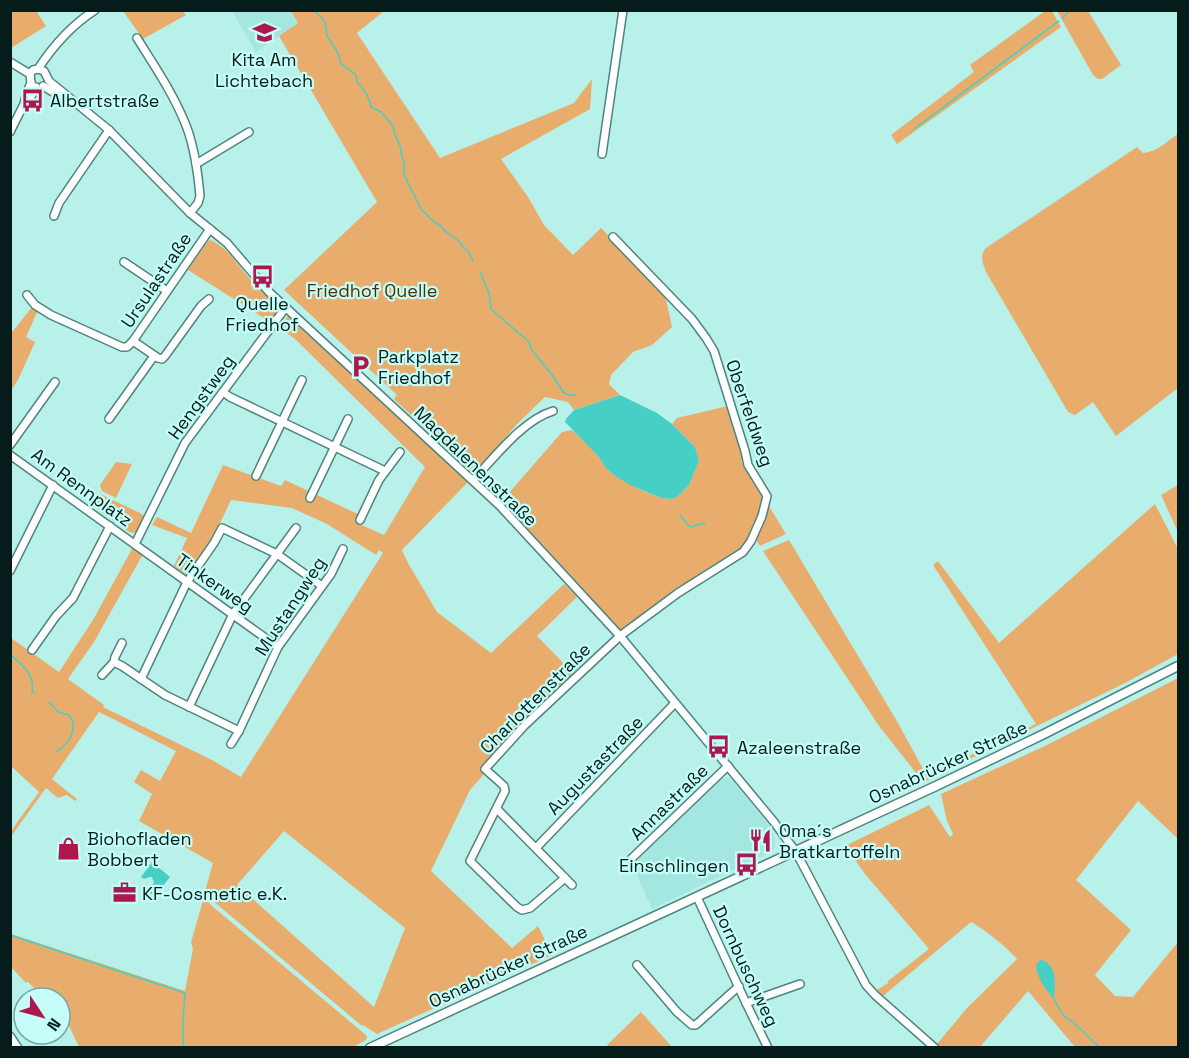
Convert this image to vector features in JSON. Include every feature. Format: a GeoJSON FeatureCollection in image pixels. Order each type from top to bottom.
{"type":"FeatureCollection","features":[{"type":"Feature","properties":{"kind":"main road","name":"Osnabrücker Straße"},"geometry":{"type":"LineString","coordinates":[[370,1047],[796,852],[1042,735],[1179,666]]}},
{"type":"Feature","properties":{"kind":"street"},"geometry":{"type":"LineString","coordinates":[[10,132],[43,73],[50,51],[78,23],[95,10]]}},
{"type":"Feature","properties":{"kind":"street"},"geometry":{"type":"LineString","coordinates":[[602,154],[623,10]]}},
{"type":"Feature","properties":{"kind":"street"},"geometry":{"type":"LineString","coordinates":[[137,38],[187,127],[196,164],[200,196],[198,203],[190,213]]}},
{"type":"Feature","properties":{"kind":"street"},"geometry":{"type":"LineString","coordinates":[[10,62],[30,74],[29,77],[37,85]]}},
{"type":"Feature","properties":{"kind":"street"},"geometry":{"type":"LineString","coordinates":[[30,74],[33,70],[43,73]]}},
{"type":"Feature","properties":{"kind":"street","name":"Magdalenenstraße"},"geometry":{"type":"LineString","coordinates":[[43,73],[109,130],[190,213],[227,243],[263,285],[500,506],[620,636],[796,852]]}},
{"type":"Feature","properties":{"kind":"street","name":"Magdalenenstraße"},"geometry":{"type":"LineString","coordinates":[[37,85],[79,106]]}},
{"type":"Feature","properties":{"kind":"street"},"geometry":{"type":"LineString","coordinates":[[54,216],[59,203],[109,130]]}},
{"type":"Feature","properties":{"kind":"street"},"geometry":{"type":"LineString","coordinates":[[196,164],[249,132]]}},
{"type":"Feature","properties":{"kind":"street","name":"Ursulastraße"},"geometry":{"type":"LineString","coordinates":[[27,295],[35,305],[51,315],[122,347],[127,347],[210,229]]}},
{"type":"Feature","properties":{"kind":"street","name":"Oberfeldweg"},"geometry":{"type":"LineString","coordinates":[[613,237],[692,319],[714,351],[746,451],[748,465],[767,496],[756,531],[743,552],[678,593],[620,636]]}},
{"type":"Feature","properties":{"kind":"street"},"geometry":{"type":"LineString","coordinates":[[124,262],[167,291]]}},
{"type":"Feature","properties":{"kind":"street"},"geometry":{"type":"LineString","coordinates":[[133,341],[162,359],[201,306],[209,299]]}},
{"type":"Feature","properties":{"kind":"street","name":"Hengstweg"},"geometry":{"type":"LineString","coordinates":[[135,544],[185,443],[286,307]]}},
{"type":"Feature","properties":{"kind":"street"},"geometry":{"type":"LineString","coordinates":[[109,419],[154,356]]}},
{"type":"Feature","properties":{"kind":"street"},"geometry":{"type":"LineString","coordinates":[[256,476],[302,380]]}},
{"type":"Feature","properties":{"kind":"street"},"geometry":{"type":"LineString","coordinates":[[10,445],[55,382]]}},
{"type":"Feature","properties":{"kind":"street"},"geometry":{"type":"LineString","coordinates":[[223,392],[385,471]]}},
{"type":"Feature","properties":{"kind":"street"},"geometry":{"type":"LineString","coordinates":[[473,480],[526,426],[553,411]]}},
{"type":"Feature","properties":{"kind":"street"},"geometry":{"type":"LineString","coordinates":[[310,498],[348,419]]}},
{"type":"Feature","properties":{"kind":"street"},"geometry":{"type":"LineString","coordinates":[[360,520],[379,480],[400,452]]}},
{"type":"Feature","properties":{"kind":"street","name":"Am Rennplatz"},"geometry":{"type":"LineString","coordinates":[[10,454],[135,544]]}},
{"type":"Feature","properties":{"kind":"street"},"geometry":{"type":"LineString","coordinates":[[10,571],[53,485]]}},
{"type":"Feature","properties":{"kind":"street"},"geometry":{"type":"LineString","coordinates":[[32,650],[56,616],[73,598],[110,526]]}},
{"type":"Feature","properties":{"kind":"street"},"geometry":{"type":"LineString","coordinates":[[141,679],[187,582],[222,528],[277,554],[322,586]]}},
{"type":"Feature","properties":{"kind":"street"},"geometry":{"type":"LineString","coordinates":[[189,707],[233,614],[296,528]]}},
{"type":"Feature","properties":{"kind":"street","name":"Tinkerweg"},"geometry":{"type":"LineString","coordinates":[[135,544],[279,646]]}},
{"type":"Feature","properties":{"kind":"street","name":"Mustangweg"},"geometry":{"type":"LineString","coordinates":[[231,744],[279,646],[331,574],[343,549]]}},
{"type":"Feature","properties":{"kind":"street","name":"Charlottenstraße"},"geometry":{"type":"LineString","coordinates":[[565,878],[530,908],[522,910],[470,861],[505,791],[504,786],[485,769],[518,732],[620,636]]}},
{"type":"Feature","properties":{"kind":"street"},"geometry":{"type":"LineString","coordinates":[[102,675],[114,662],[122,643]]}},
{"type":"Feature","properties":{"kind":"street"},"geometry":{"type":"LineString","coordinates":[[114,662],[165,695],[239,731]]}},
{"type":"Feature","properties":{"kind":"street","name":"Augustastraße"},"geometry":{"type":"LineString","coordinates":[[536,848],[675,703]]}},
{"type":"Feature","properties":{"kind":"street","name":"Annastraße"},"geometry":{"type":"LineString","coordinates":[[631,859],[728,766]]}},
{"type":"Feature","properties":{"kind":"street"},"geometry":{"type":"LineString","coordinates":[[497,809],[572,885]]}},
{"type":"Feature","properties":{"kind":"street"},"geometry":{"type":"LineString","coordinates":[[796,852],[866,985],[934,1047]]}},
{"type":"Feature","properties":{"kind":"street","name":"Dornbuschweg"},"geometry":{"type":"LineString","coordinates":[[697,897],[768,1047]]}},
{"type":"Feature","properties":{"kind":"street"},"geometry":{"type":"LineString","coordinates":[[637,965],[677,1012],[692,1025],[698,1023],[739,987]]}},
{"type":"Feature","properties":{"kind":"street"},"geometry":{"type":"LineString","coordinates":[[746,1003],[800,984]]}},
{"type":"Feature","properties":{"kind":"street"},"geometry":{"type":"LineString","coordinates":[[10,1036],[18,1047]]}},
{"type":"Feature","properties":{"kind":"shaded area","name":"Kita Am Lichtebach"},"geometry":{"type":"Polygon","coordinates":[[[232,11],[291,11],[298,23],[256,52],[232,11]]]}},
{"type":"Feature","properties":{"kind":"shaded area"},"geometry":{"type":"Polygon","coordinates":[[[727,777],[733,781],[765,820],[774,834],[774,849],[652,909],[632,864],[720,780],[727,777]]]}},
{"type":"Feature","properties":{"kind":"green space"},"geometry":{"type":"Polygon","coordinates":[[[11,10],[39,11],[37,12],[46,26],[11,48],[11,10]]]}},
{"type":"Feature","properties":{"kind":"green space"},"geometry":{"type":"Polygon","coordinates":[[[123,11],[183,11],[186,15],[143,39],[123,11]]]}},
{"type":"Feature","properties":{"kind":"green space","name":"Friedhof Quelle"},"geometry":{"type":"Polygon","coordinates":[[[291,11],[384,11],[357,33],[440,158],[574,103],[592,79],[590,109],[501,159],[528,197],[544,225],[573,255],[601,228],[665,295],[672,327],[652,345],[633,352],[611,375],[609,384],[620,395],[574,410],[568,402],[545,397],[518,423],[474,474],[394,399],[397,395],[284,290],[377,202],[279,36],[298,23],[291,11]]]}},
{"type":"Feature","properties":{"kind":"green space"},"geometry":{"type":"Polygon","coordinates":[[[1045,11],[1052,11],[1061,27],[897,144],[891,135],[974,72],[970,65],[1045,11]]]}},
{"type":"Feature","properties":{"kind":"green space"},"geometry":{"type":"Polygon","coordinates":[[[1057,11],[1088,11],[1121,65],[1102,79],[1093,75],[1057,11]]]}},
{"type":"Feature","properties":{"kind":"green space"},"geometry":{"type":"Polygon","coordinates":[[[1178,134],[1178,388],[1116,436],[1093,402],[1075,415],[1068,412],[986,272],[982,260],[983,254],[986,248],[1137,147],[1143,153],[1149,152],[1178,134]]]}},
{"type":"Feature","properties":{"kind":"green space"},"geometry":{"type":"Polygon","coordinates":[[[210,240],[227,252],[277,306],[277,312],[270,322],[188,270],[210,240]]]}},
{"type":"Feature","properties":{"kind":"green space"},"geometry":{"type":"Polygon","coordinates":[[[32,307],[38,310],[26,337],[35,342],[11,391],[11,330],[13,331],[32,307]]]}},
{"type":"Feature","properties":{"kind":"green space"},"geometry":{"type":"Polygon","coordinates":[[[289,317],[468,482],[402,550],[437,612],[491,653],[564,584],[577,597],[537,636],[573,673],[511,732],[480,769],[485,773],[470,790],[431,871],[512,948],[538,926],[552,955],[377,1034],[362,1026],[213,901],[205,891],[213,863],[139,821],[152,794],[134,782],[141,770],[160,781],[176,751],[99,712],[52,779],[77,799],[75,801],[67,795],[58,798],[46,788],[11,835],[11,831],[39,792],[11,766],[11,638],[59,672],[93,620],[133,547],[143,554],[94,642],[68,679],[104,705],[103,707],[212,760],[241,777],[383,553],[379,550],[376,555],[327,524],[292,508],[231,500],[211,542],[187,575],[174,566],[187,538],[152,525],[157,517],[191,533],[223,465],[281,486],[285,480],[360,515],[357,523],[384,535],[425,467],[295,339],[280,328],[289,317]],[[284,831],[237,885],[374,1007],[405,928],[284,831]]]}},
{"type":"Feature","properties":{"kind":"green space"},"geometry":{"type":"Polygon","coordinates":[[[728,406],[746,457],[741,461],[763,499],[751,533],[740,551],[625,631],[621,630],[502,501],[562,432],[572,430],[615,476],[661,498],[672,499],[689,485],[699,461],[695,447],[672,424],[677,418],[728,406]]]}},
{"type":"Feature","properties":{"kind":"green space"},"geometry":{"type":"Polygon","coordinates":[[[116,462],[132,464],[116,498],[102,491],[100,485],[116,462]]]}},
{"type":"Feature","properties":{"kind":"green space"},"geometry":{"type":"Polygon","coordinates":[[[1178,485],[1178,532],[1161,495],[1178,485]]]}},
{"type":"Feature","properties":{"kind":"green space"},"geometry":{"type":"Polygon","coordinates":[[[94,493],[144,516],[136,532],[131,533],[88,502],[94,493]]]}},
{"type":"Feature","properties":{"kind":"green space"},"geometry":{"type":"Polygon","coordinates":[[[1155,504],[1178,549],[1178,654],[1127,682],[935,776],[933,773],[1036,724],[933,565],[938,561],[999,643],[1155,504]]]}},
{"type":"Feature","properties":{"kind":"green space"},"geometry":{"type":"Polygon","coordinates":[[[769,506],[786,534],[760,546],[755,538],[769,506]]]}},
{"type":"Feature","properties":{"kind":"green space"},"geometry":{"type":"Polygon","coordinates":[[[789,540],[898,723],[929,780],[924,783],[879,726],[763,551],[789,540]]]}},
{"type":"Feature","properties":{"kind":"green space"},"geometry":{"type":"Polygon","coordinates":[[[1178,678],[1178,839],[1138,801],[1076,880],[1131,930],[1095,975],[1115,996],[1133,997],[1178,942],[1178,1047],[1075,1047],[1028,991],[980,1047],[941,1047],[937,1044],[967,1008],[1017,959],[971,922],[883,996],[877,990],[929,949],[865,874],[845,846],[929,805],[950,837],[953,834],[947,821],[941,794],[1047,745],[1178,678]]]}},
{"type":"Feature","properties":{"kind":"green space"},"geometry":{"type":"Polygon","coordinates":[[[204,897],[367,1036],[366,1040],[351,1048],[79,1047],[72,1032],[72,986],[32,986],[26,983],[11,967],[11,934],[185,991],[193,949],[191,942],[204,897]]]}},
{"type":"Feature","properties":{"kind":"green space"},"geometry":{"type":"Polygon","coordinates":[[[641,1012],[672,1047],[609,1047],[607,1045],[641,1012]]]}},
{"type":"Feature","properties":{"kind":"water"},"geometry":{"type":"Polygon","coordinates":[[[620,395],[657,413],[672,424],[695,447],[699,461],[689,485],[678,496],[672,499],[661,498],[615,476],[565,422],[574,410],[620,395]]]}},
{"type":"Feature","properties":{"kind":"water"},"geometry":{"type":"Polygon","coordinates":[[[152,862],[170,877],[162,890],[153,895],[147,891],[154,883],[152,877],[144,879],[141,877],[152,862]]]}},
{"type":"Feature","properties":{"kind":"water"},"geometry":{"type":"Polygon","coordinates":[[[1040,960],[1050,965],[1053,970],[1054,999],[1038,974],[1036,965],[1040,960]]]}},
{"type":"Feature","properties":{"kind":"waterway"},"geometry":{"type":"LineString","coordinates":[[314,10],[325,22],[327,36],[337,51],[341,64],[356,75],[357,82],[366,93],[371,107],[381,112],[393,126],[401,148],[404,175],[421,209],[459,241],[473,261]]}},
{"type":"Feature","properties":{"kind":"waterway"},"geometry":{"type":"LineString","coordinates":[[1063,18],[1070,10]]}},
{"type":"Feature","properties":{"kind":"waterway"},"geometry":{"type":"LineString","coordinates":[[914,129],[1059,21]]}},
{"type":"Feature","properties":{"kind":"waterway"},"geometry":{"type":"LineString","coordinates":[[480,272],[489,293],[491,309],[529,342],[531,349],[564,393],[575,395]]}},
{"type":"Feature","properties":{"kind":"waterway"},"geometry":{"type":"LineString","coordinates":[[680,515],[690,527],[705,523]]}},
{"type":"Feature","properties":{"kind":"waterway"},"geometry":{"type":"LineString","coordinates":[[10,654],[30,675],[34,693]]}},
{"type":"Feature","properties":{"kind":"waterway"},"geometry":{"type":"LineString","coordinates":[[49,702],[58,712],[69,715],[73,725],[68,741],[56,752]]}},
{"type":"Feature","properties":{"kind":"waterway"},"geometry":{"type":"LineString","coordinates":[[10,935],[185,993],[183,1048]]}},
{"type":"Feature","properties":{"kind":"waterway"},"geometry":{"type":"LineString","coordinates":[[1054,999],[1063,1015],[1100,1048]]}},
{"type":"Feature","properties":{"kind":"place","name":"Kita Am Lichtebach"},"geometry":{"type":"Point","coordinates":[264,33]}},
{"type":"Feature","properties":{"kind":"place","name":"Albertstraße"},"geometry":{"type":"Point","coordinates":[32,100]}},
{"type":"Feature","properties":{"kind":"place","name":"Quelle Friedhof"},"geometry":{"type":"Point","coordinates":[262,277]}},
{"type":"Feature","properties":{"kind":"place","name":"Parkplatz Friedhof"},"geometry":{"type":"Point","coordinates":[360,366]}},
{"type":"Feature","properties":{"kind":"place","name":"Azaleenstraße"},"geometry":{"type":"Point","coordinates":[719,747]}},
{"type":"Feature","properties":{"kind":"place","name":"Oma´s Bratkartoffeln"},"geometry":{"type":"Point","coordinates":[761,840]}},
{"type":"Feature","properties":{"kind":"place","name":"Biohofladen Bobbert"},"geometry":{"type":"Point","coordinates":[69,848]}},
{"type":"Feature","properties":{"kind":"place","name":"Einschlingen"},"geometry":{"type":"Point","coordinates":[747,865]}},
{"type":"Feature","properties":{"kind":"place","name":"KF-Cosmetic e.K."},"geometry":{"type":"Point","coordinates":[124,893]}}]}
